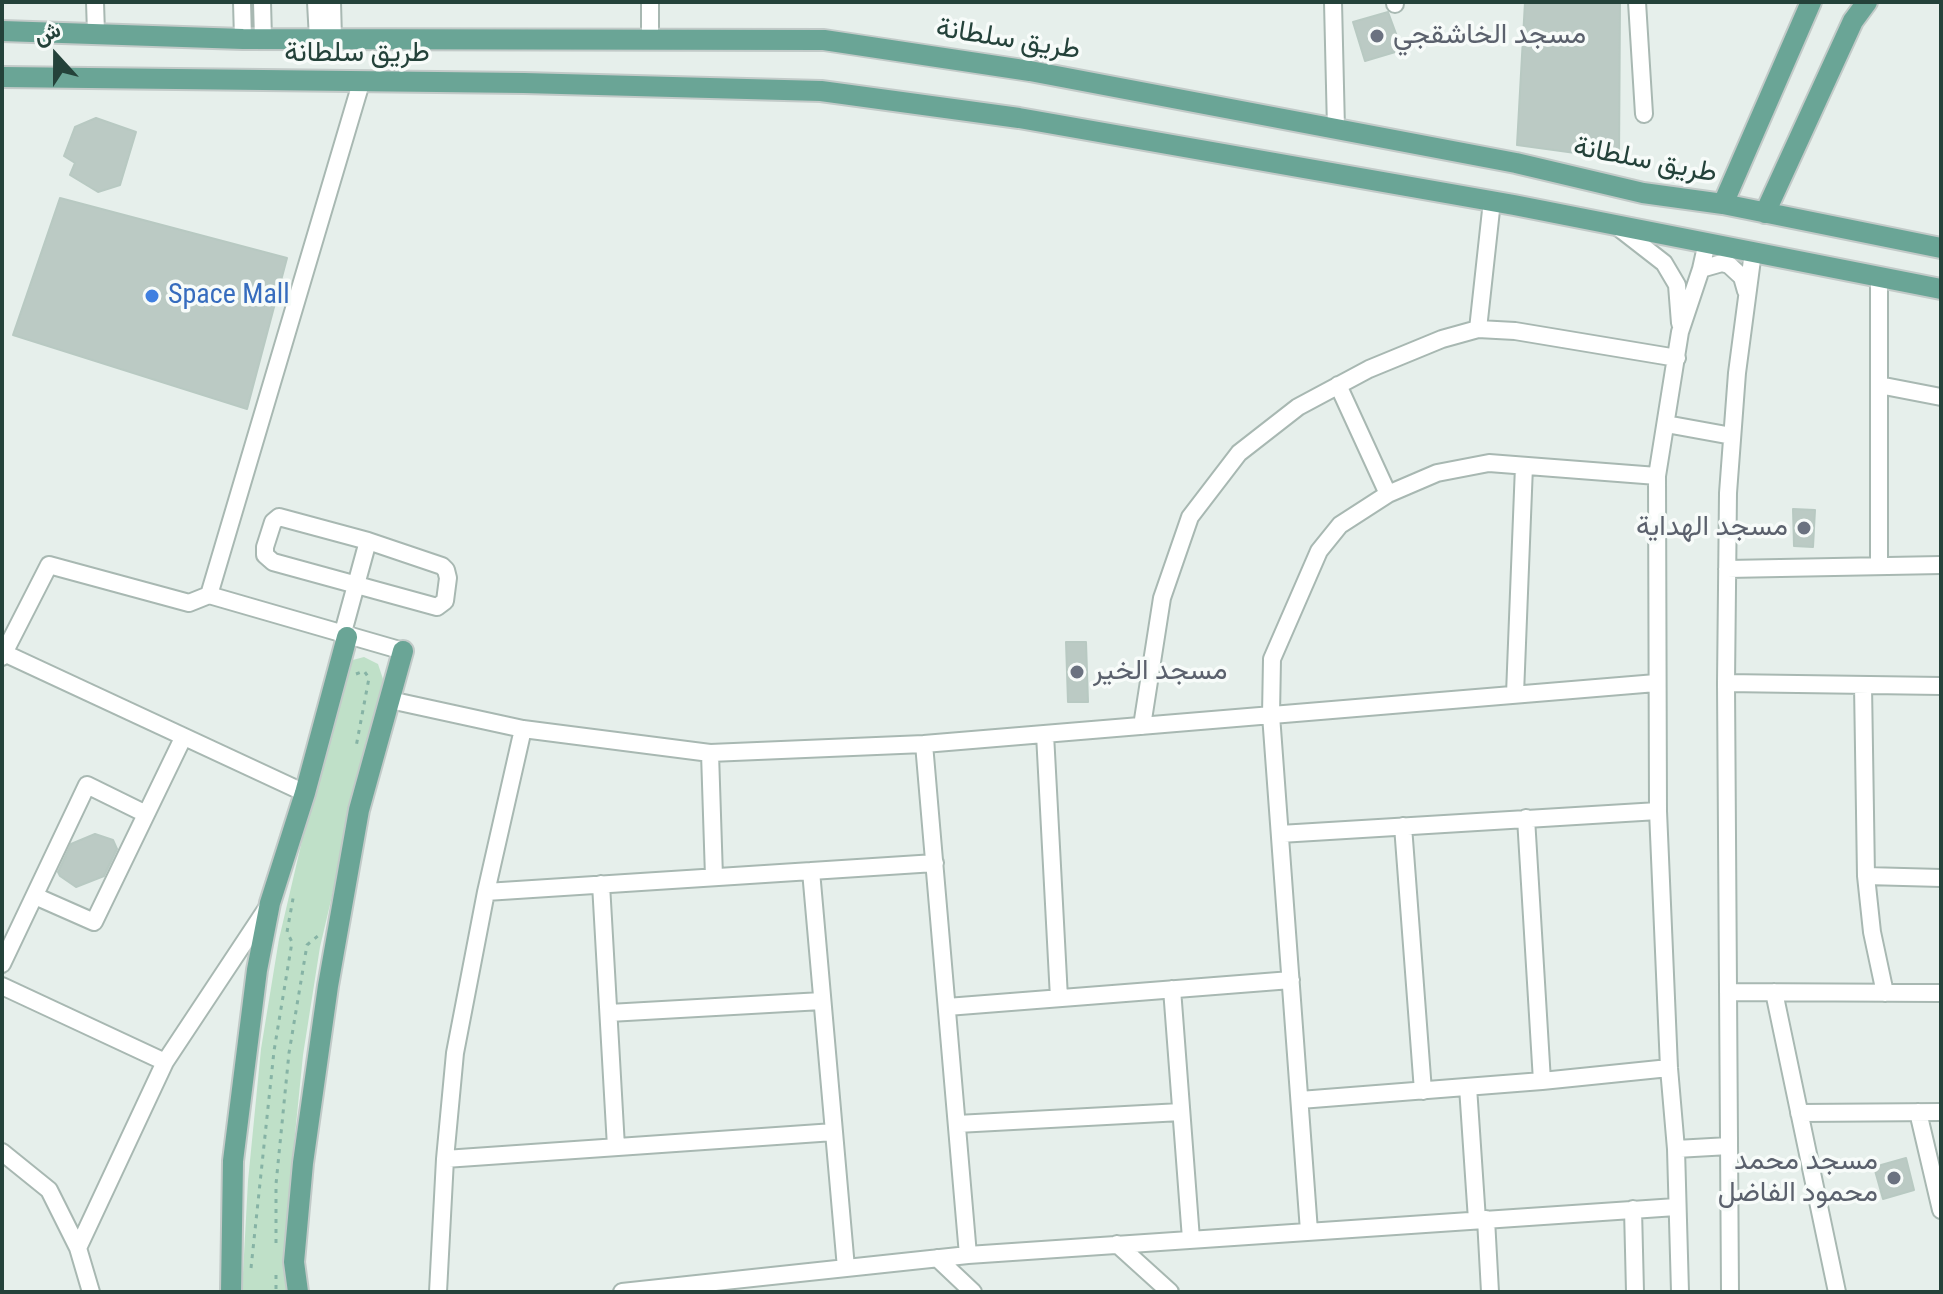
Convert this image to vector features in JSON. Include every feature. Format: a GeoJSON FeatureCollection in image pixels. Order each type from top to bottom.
{"type":"FeatureCollection","features":[{"type":"Feature","properties":{"kind":"main road"},"geometry":{"type":"LineString","coordinates":[[1723,204],[1811,2]]}},
{"type":"Feature","properties":{"kind":"main road"},"geometry":{"type":"LineString","coordinates":[[1765,213],[1853,21],[1867,2]]}},
{"type":"Feature","properties":{"kind":"main road","name":"طريق سلطانة"},"geometry":{"type":"LineString","coordinates":[[2,31],[253,39],[824,40],[1030,71],[1516,163],[1643,193],[1723,204],[1941,248]]}},
{"type":"Feature","properties":{"kind":"main road","name":"طريق سلطانة"},"geometry":{"type":"LineString","coordinates":[[2,77],[524,83],[821,91],[1019,118],[1492,201],[1941,289]]}},
{"type":"Feature","properties":{"kind":"main road"},"geometry":{"type":"LineString","coordinates":[[231,1292],[233,1161],[257,970],[270,903],[305,793],[344,636]]}},
{"type":"Feature","properties":{"kind":"main road"},"geometry":{"type":"LineString","coordinates":[[298,1292],[294,1262],[300,1191],[328,986],[359,810],[403,651]]}},
{"type":"Feature","properties":{"kind":"street"},"geometry":{"type":"LineString","coordinates":[[95,2],[96,33]]}},
{"type":"Feature","properties":{"kind":"street"},"geometry":{"type":"LineString","coordinates":[[242,2],[253,39]]}},
{"type":"Feature","properties":{"kind":"street"},"geometry":{"type":"LineString","coordinates":[[253,39],[262,2]]}},
{"type":"Feature","properties":{"kind":"street"},"geometry":{"type":"LineString","coordinates":[[316,2],[326,39]]}},
{"type":"Feature","properties":{"kind":"street"},"geometry":{"type":"LineString","coordinates":[[326,39],[332,2]]}},
{"type":"Feature","properties":{"kind":"street"},"geometry":{"type":"LineString","coordinates":[[650,2],[650,39]]}},
{"type":"Feature","properties":{"kind":"street"},"geometry":{"type":"LineString","coordinates":[[1333,2],[1336,129]]}},
{"type":"Feature","properties":{"kind":"street"},"geometry":{"type":"LineString","coordinates":[[1637,2],[1644,114]]}},
{"type":"Feature","properties":{"kind":"street"},"geometry":{"type":"LineString","coordinates":[[209,595],[361,83]]}},
{"type":"Feature","properties":{"kind":"street"},"geometry":{"type":"LineString","coordinates":[[1478,329],[1492,201]]}},
{"type":"Feature","properties":{"kind":"street"},"geometry":{"type":"LineString","coordinates":[[1615,225],[1646,246],[1664,263],[1677,285],[1680,332],[1657,476],[1656,683],[1658,811],[1669,1068],[1676,1149],[1680,1292]]}},
{"type":"Feature","properties":{"kind":"street"},"geometry":{"type":"LineString","coordinates":[[1680,332],[1707,242]]}},
{"type":"Feature","properties":{"kind":"street"},"geometry":{"type":"LineString","coordinates":[[1730,1292],[1727,569],[1732,436],[1753,252]]}},
{"type":"Feature","properties":{"kind":"street"},"geometry":{"type":"LineString","coordinates":[[1701,269],[1722,263],[1729,265],[1742,277],[1747,292]]}},
{"type":"Feature","properties":{"kind":"street"},"geometry":{"type":"LineString","coordinates":[[1879,277],[1879,566]]}},
{"type":"Feature","properties":{"kind":"street"},"geometry":{"type":"LineString","coordinates":[[1142,726],[1162,598],[1190,517],[1239,453],[1298,407],[1369,369],[1442,339],[1478,329],[1515,331],[1677,358]]}},
{"type":"Feature","properties":{"kind":"street"},"geometry":{"type":"LineString","coordinates":[[1338,385],[1388,494]]}},
{"type":"Feature","properties":{"kind":"street"},"geometry":{"type":"LineString","coordinates":[[1879,385],[1941,397]]}},
{"type":"Feature","properties":{"kind":"street"},"geometry":{"type":"LineString","coordinates":[[1666,424],[1732,436]]}},
{"type":"Feature","properties":{"kind":"street"},"geometry":{"type":"LineString","coordinates":[[1309,1231],[1271,715],[1272,659],[1319,551],[1340,525],[1388,494],[1437,473],[1489,463],[1657,476]]}},
{"type":"Feature","properties":{"kind":"street"},"geometry":{"type":"LineString","coordinates":[[1515,694],[1524,466]]}},
{"type":"Feature","properties":{"kind":"street"},"geometry":{"type":"LineString","coordinates":[[279,517],[368,541],[442,566],[448,578],[445,601],[437,607],[356,587],[273,562],[265,555],[265,547],[273,522],[279,517]]}},
{"type":"Feature","properties":{"kind":"street"},"geometry":{"type":"LineString","coordinates":[[344,636],[368,541]]}},
{"type":"Feature","properties":{"kind":"street"},"geometry":{"type":"LineString","coordinates":[[305,793],[3,655],[49,565],[189,603],[209,595],[403,651]]}},
{"type":"Feature","properties":{"kind":"street"},"geometry":{"type":"LineString","coordinates":[[1727,569],[1941,565]]}},
{"type":"Feature","properties":{"kind":"street"},"geometry":{"type":"LineString","coordinates":[[390,700],[523,729],[710,753],[924,744],[1656,683]]}},
{"type":"Feature","properties":{"kind":"street"},"geometry":{"type":"LineString","coordinates":[[1726,683],[1941,686]]}},
{"type":"Feature","properties":{"kind":"street"},"geometry":{"type":"LineString","coordinates":[[1863,685],[1866,876],[1872,932],[1885,993]]}},
{"type":"Feature","properties":{"kind":"street"},"geometry":{"type":"LineString","coordinates":[[438,1292],[445,1159],[455,1053],[486,892],[523,729]]}},
{"type":"Feature","properties":{"kind":"street"},"geometry":{"type":"LineString","coordinates":[[1045,734],[1059,998]]}},
{"type":"Feature","properties":{"kind":"street"},"geometry":{"type":"LineString","coordinates":[[35,896],[94,922],[183,738]]}},
{"type":"Feature","properties":{"kind":"street"},"geometry":{"type":"LineString","coordinates":[[924,744],[968,1255]]}},
{"type":"Feature","properties":{"kind":"street"},"geometry":{"type":"LineString","coordinates":[[710,753],[714,877]]}},
{"type":"Feature","properties":{"kind":"street"},"geometry":{"type":"LineString","coordinates":[[2,964],[87,785],[146,814]]}},
{"type":"Feature","properties":{"kind":"street"},"geometry":{"type":"LineString","coordinates":[[1280,834],[1658,811]]}},
{"type":"Feature","properties":{"kind":"street"},"geometry":{"type":"LineString","coordinates":[[1526,818],[1542,1081]]}},
{"type":"Feature","properties":{"kind":"street"},"geometry":{"type":"LineString","coordinates":[[1403,826],[1423,1091]]}},
{"type":"Feature","properties":{"kind":"street"},"geometry":{"type":"LineString","coordinates":[[486,892],[935,863]]}},
{"type":"Feature","properties":{"kind":"street"},"geometry":{"type":"LineString","coordinates":[[811,871],[846,1268]]}},
{"type":"Feature","properties":{"kind":"street"},"geometry":{"type":"LineString","coordinates":[[1866,876],[1941,878]]}},
{"type":"Feature","properties":{"kind":"street"},"geometry":{"type":"LineString","coordinates":[[601,884],[616,1147]]}},
{"type":"Feature","properties":{"kind":"street"},"geometry":{"type":"LineString","coordinates":[[78,1248],[165,1062],[270,903]]}},
{"type":"Feature","properties":{"kind":"street"},"geometry":{"type":"LineString","coordinates":[[947,1007],[1291,980]]}},
{"type":"Feature","properties":{"kind":"street"},"geometry":{"type":"LineString","coordinates":[[2,986],[165,1062]]}},
{"type":"Feature","properties":{"kind":"street"},"geometry":{"type":"LineString","coordinates":[[1172,989],[1191,1239]]}},
{"type":"Feature","properties":{"kind":"street"},"geometry":{"type":"LineString","coordinates":[[1728,992],[1941,993]]}},
{"type":"Feature","properties":{"kind":"street"},"geometry":{"type":"LineString","coordinates":[[1774,992],[1837,1292]]}},
{"type":"Feature","properties":{"kind":"street"},"geometry":{"type":"LineString","coordinates":[[609,1013],[822,1001]]}},
{"type":"Feature","properties":{"kind":"street"},"geometry":{"type":"LineString","coordinates":[[1300,1100],[1669,1068]]}},
{"type":"Feature","properties":{"kind":"street"},"geometry":{"type":"LineString","coordinates":[[1468,1087],[1490,1292]]}},
{"type":"Feature","properties":{"kind":"street"},"geometry":{"type":"LineString","coordinates":[[957,1124],[1181,1112]]}},
{"type":"Feature","properties":{"kind":"street"},"geometry":{"type":"LineString","coordinates":[[1918,1112],[1940,1204]]}},
{"type":"Feature","properties":{"kind":"street"},"geometry":{"type":"LineString","coordinates":[[1799,1113],[1941,1112]]}},
{"type":"Feature","properties":{"kind":"street"},"geometry":{"type":"LineString","coordinates":[[445,1159],[834,1132]]}},
{"type":"Feature","properties":{"kind":"street"},"geometry":{"type":"LineString","coordinates":[[1676,1149],[1729,1146]]}},
{"type":"Feature","properties":{"kind":"street"},"geometry":{"type":"LineString","coordinates":[[2,1152],[49,1190],[78,1248],[91,1292]]}},
{"type":"Feature","properties":{"kind":"street"},"geometry":{"type":"LineString","coordinates":[[622,1292],[968,1255],[1676,1207]]}},
{"type":"Feature","properties":{"kind":"street"},"geometry":{"type":"LineString","coordinates":[[1633,1209],[1635,1292]]}},
{"type":"Feature","properties":{"kind":"street"},"geometry":{"type":"LineString","coordinates":[[1117,1244],[1170,1292]]}},
{"type":"Feature","properties":{"kind":"street"},"geometry":{"type":"LineString","coordinates":[[937,1258],[973,1292]]}},
{"type":"Feature","properties":{"kind":"path"},"geometry":{"type":"LineString","coordinates":[[354,678],[357,672],[363,671],[369,678],[355,755]]}},
{"type":"Feature","properties":{"kind":"path"},"geometry":{"type":"LineString","coordinates":[[250,1276],[274,1051],[292,942],[287,932],[296,880]]}},
{"type":"Feature","properties":{"kind":"path"},"geometry":{"type":"LineString","coordinates":[[276,1246],[276,1184],[289,1053],[307,945],[319,935]]}},
{"type":"Feature","properties":{"kind":"path"},"geometry":{"type":"LineString","coordinates":[[276,1261],[276,1292]]}},
{"type":"Feature","properties":{"kind":"green space"},"geometry":{"type":"Polygon","coordinates":[[[364,657],[378,664],[383,679],[320,947],[303,1055],[290,1184],[290,1292],[242,1292],[248,1181],[261,1049],[279,939],[341,674],[349,661],[364,657]]]}},
{"type":"Feature","properties":{"kind":"building"},"geometry":{"type":"Polygon","coordinates":[[[1525,2],[1620,2],[1619,159],[1517,145],[1525,2]]]}},
{"type":"Feature","properties":{"kind":"building","name":"مسجد الخاشقجي"},"geometry":{"type":"Polygon","coordinates":[[[1388,12],[1402,50],[1365,61],[1353,22],[1388,12]]]}},
{"type":"Feature","properties":{"kind":"building"},"geometry":{"type":"Polygon","coordinates":[[[96,118],[136,132],[120,185],[98,192],[70,175],[75,163],[64,156],[75,127],[96,118]]]}},
{"type":"Feature","properties":{"kind":"building","name":"Space Mall"},"geometry":{"type":"Polygon","coordinates":[[[60,198],[287,258],[247,409],[13,335],[60,198]]]}},
{"type":"Feature","properties":{"kind":"building","name":"مسجد الهداية"},"geometry":{"type":"Polygon","coordinates":[[[1793,509],[1815,510],[1813,547],[1794,546],[1793,509]]]}},
{"type":"Feature","properties":{"kind":"building","name":"مسجد الخير"},"geometry":{"type":"Polygon","coordinates":[[[1066,642],[1086,642],[1088,702],[1068,702],[1066,642]]]}},
{"type":"Feature","properties":{"kind":"building"},"geometry":{"type":"Polygon","coordinates":[[[95,834],[113,840],[117,849],[104,876],[76,887],[58,872],[71,844],[95,834]]]}},
{"type":"Feature","properties":{"kind":"building","name":"مسجد محمد محمود الفاضل"},"geometry":{"type":"Polygon","coordinates":[[[1906,1158],[1914,1190],[1883,1199],[1874,1167],[1906,1158]]]}},
{"type":"Feature","properties":{"kind":"place","name":"مسجد الخاشقجي"},"geometry":{"type":"Point","coordinates":[1377,36]}},
{"type":"Feature","properties":{"kind":"place","name":"Space Mall"},"geometry":{"type":"Point","coordinates":[152,296]}},
{"type":"Feature","properties":{"kind":"place","name":"مسجد الهداية"},"geometry":{"type":"Point","coordinates":[1804,528]}},
{"type":"Feature","properties":{"kind":"place","name":"مسجد الخير"},"geometry":{"type":"Point","coordinates":[1077,672]}},
{"type":"Feature","properties":{"kind":"place","name":"مسجد محمد محمود الفاضل"},"geometry":{"type":"Point","coordinates":[1894,1178]}}]}
